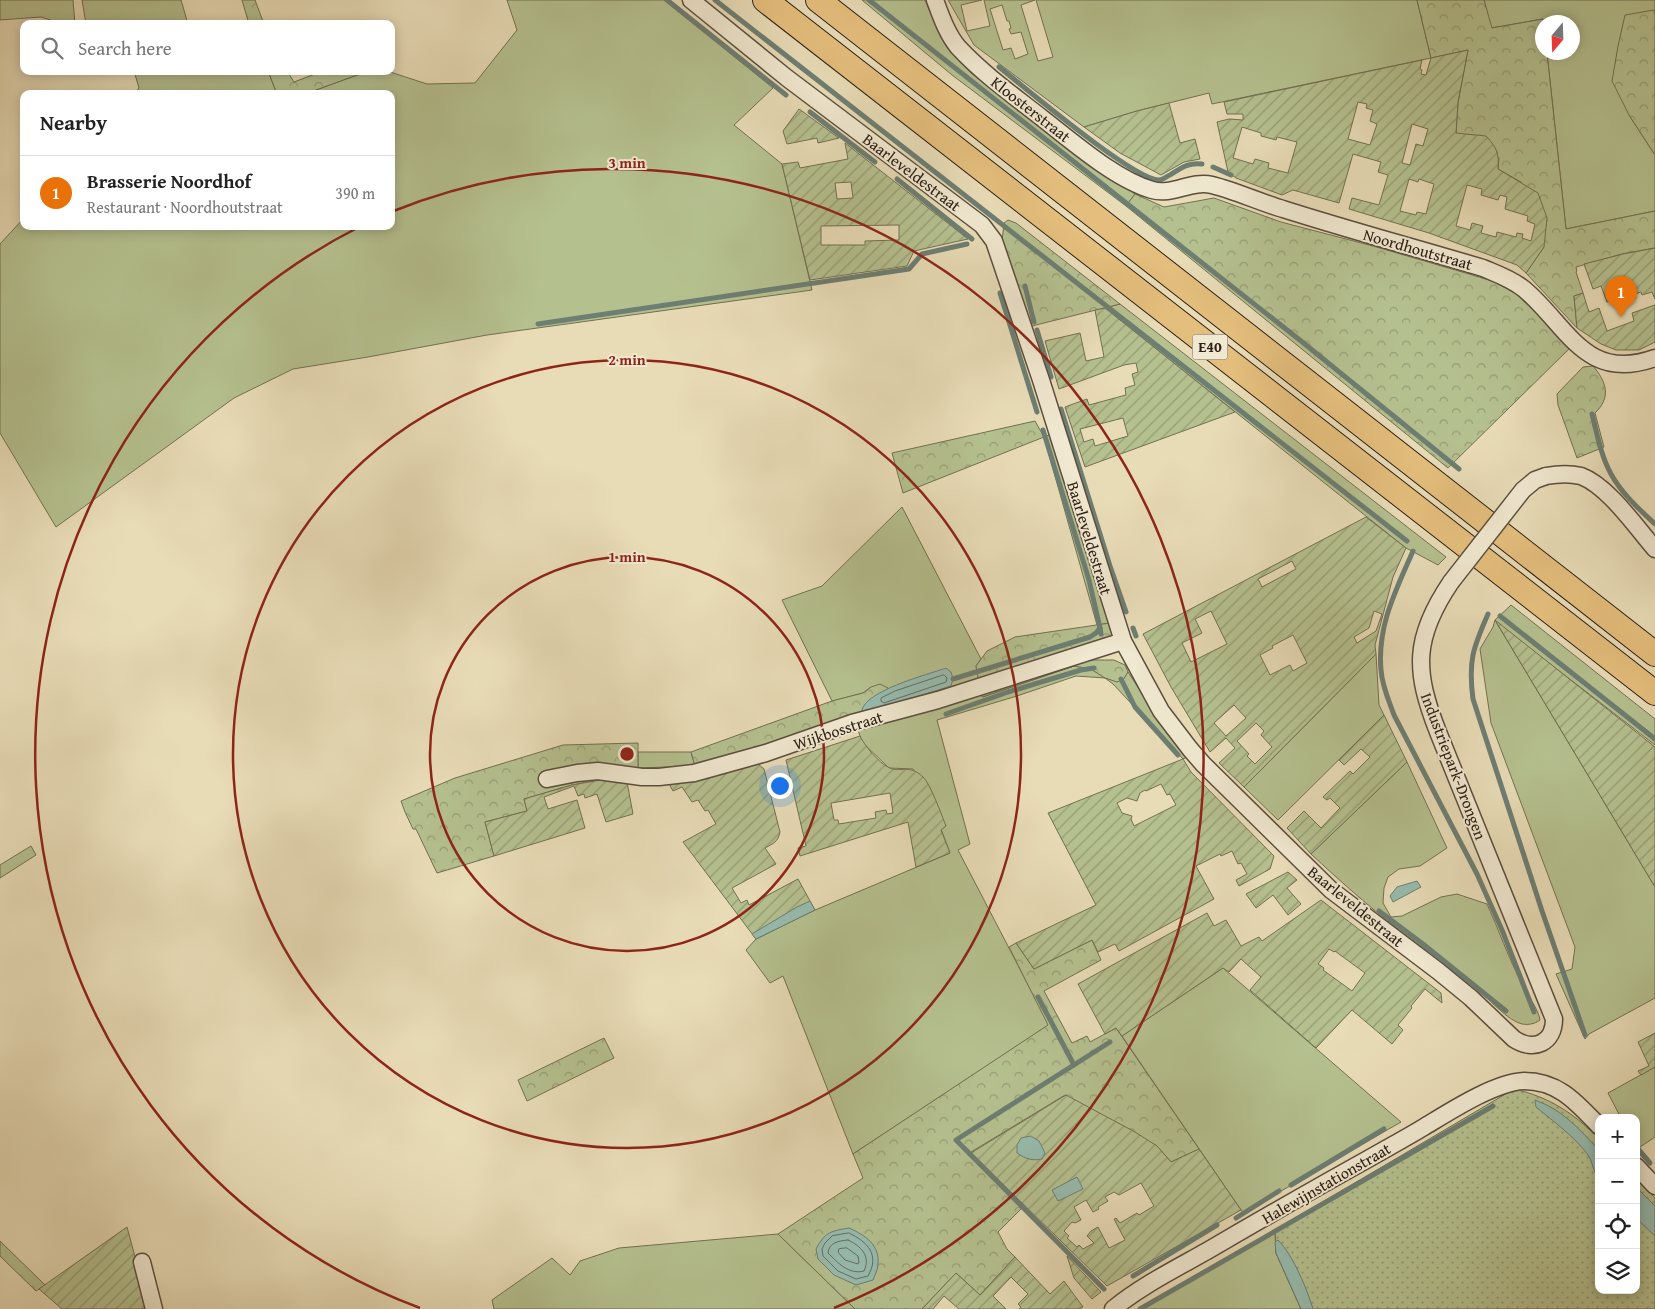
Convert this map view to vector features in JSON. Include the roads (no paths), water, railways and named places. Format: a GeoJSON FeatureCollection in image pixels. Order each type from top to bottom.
{"type":"FeatureCollection","features":[{"type":"Feature","properties":{"kind":"highway","name":"E40"},"geometry":{"type":"LineString","coordinates":[[766,0],[1655,693]]}},
{"type":"Feature","properties":{"kind":"highway","name":"E40"},"geometry":{"type":"LineString","coordinates":[[818,0],[1655,654]]}},
{"type":"Feature","properties":{"kind":"street","name":"Baarleveldestraat"},"geometry":{"type":"LineString","coordinates":[[691,0],[787,78],[982,226],[994,241],[1044,389],[1123,641],[1162,711],[1190,749],[1300,861],[1347,903],[1455,985],[1514,1040],[1526,1045],[1540,1044]]}},
{"type":"Feature","properties":{"kind":"street","name":"Kloosterstraat"},"geometry":{"type":"LineString","coordinates":[[936,0],[942,19],[957,46],[997,83],[1088,153],[1134,183],[1154,191]]}},
{"type":"Feature","properties":{"kind":"street","name":"Noordhoutstraat"},"geometry":{"type":"LineString","coordinates":[[1154,191],[1172,191],[1189,185],[1209,184],[1281,209],[1483,268],[1523,288],[1549,313],[1572,341],[1593,357],[1602,361],[1622,364],[1639,364],[1655,358]]}},
{"type":"Feature","properties":{"kind":"street","name":"Industriepark-Drongen"},"geometry":{"type":"LineString","coordinates":[[1540,1044],[1550,1036],[1554,1026],[1554,1019],[1427,704],[1421,676],[1421,651],[1426,627],[1433,610],[1451,582],[1523,490],[1535,480],[1546,476],[1562,474],[1579,476],[1594,482],[1608,494],[1655,549]]}},
{"type":"Feature","properties":{"kind":"street","name":"Wijkbosstraat"},"geometry":{"type":"LineString","coordinates":[[547,778],[598,772],[659,777],[694,772],[766,753],[852,724],[947,697],[1123,641]]}},
{"type":"Feature","properties":{"kind":"street","name":"Halewijnstationstraat"},"geometry":{"type":"LineString","coordinates":[[1113,1309],[1124,1300],[1156,1281],[1484,1093],[1502,1086],[1523,1081],[1548,1084],[1571,1097],[1595,1122]]}},
{"type":"Feature","properties":{"kind":"street"},"geometry":{"type":"LineString","coordinates":[[1640,1170],[1655,1186]]}},
{"type":"Feature","properties":{"kind":"street"},"geometry":{"type":"LineString","coordinates":[[142,1262],[154,1309]]}},
{"type":"Feature","properties":{"kind":"water"},"geometry":{"type":"Polygon","coordinates":[[[946,668],[951,672],[953,679],[951,686],[862,714],[864,706],[871,698],[883,691],[911,679],[946,668]]]}},
{"type":"Feature","properties":{"kind":"water"},"geometry":{"type":"Polygon","coordinates":[[[1417,881],[1421,887],[1393,902],[1390,896],[1397,887],[1417,881]]]}},
{"type":"Feature","properties":{"kind":"water"},"geometry":{"type":"Polygon","coordinates":[[[810,901],[815,910],[756,939],[752,934],[797,907],[810,901]]]}},
{"type":"Feature","properties":{"kind":"water"},"geometry":{"type":"Polygon","coordinates":[[[1535,1100],[1554,1109],[1595,1146],[1595,1173],[1590,1158],[1577,1142],[1536,1107],[1535,1100]]]}},
{"type":"Feature","properties":{"kind":"water"},"geometry":{"type":"Polygon","coordinates":[[[1031,1136],[1039,1141],[1045,1153],[1042,1159],[1029,1159],[1017,1153],[1017,1145],[1021,1138],[1031,1136]]]}},
{"type":"Feature","properties":{"kind":"water"},"geometry":{"type":"Polygon","coordinates":[[[1077,1177],[1083,1189],[1058,1201],[1052,1190],[1077,1177]]]}},
{"type":"Feature","properties":{"kind":"water"},"geometry":{"type":"Polygon","coordinates":[[[1640,1191],[1655,1206],[1655,1236],[1640,1222],[1640,1191]]]}},
{"type":"Feature","properties":{"kind":"water"},"geometry":{"type":"Polygon","coordinates":[[[849,1228],[866,1237],[877,1251],[878,1257],[878,1268],[873,1280],[856,1285],[834,1275],[818,1259],[816,1249],[822,1239],[829,1233],[849,1228]]]}},
{"type":"Feature","properties":{"kind":"water"},"geometry":{"type":"Polygon","coordinates":[[[1278,1240],[1294,1263],[1313,1309],[1301,1309],[1276,1253],[1275,1242],[1278,1240]]]}},
{"type":"Feature","properties":{"kind":"waterway"},"geometry":{"type":"LineString","coordinates":[[667,0],[786,95]]}},
{"type":"Feature","properties":{"kind":"waterway"},"geometry":{"type":"LineString","coordinates":[[715,0],[1407,541]]}},
{"type":"Feature","properties":{"kind":"waterway"},"geometry":{"type":"LineString","coordinates":[[869,0],[1301,341],[1459,469]]}},
{"type":"Feature","properties":{"kind":"waterway"},"geometry":{"type":"LineString","coordinates":[[999,67],[1054,112],[1105,150],[1147,176],[1160,180],[1185,166],[1202,164]]}},
{"type":"Feature","properties":{"kind":"waterway"},"geometry":{"type":"LineString","coordinates":[[810,112],[875,162]]}},
{"type":"Feature","properties":{"kind":"waterway"},"geometry":{"type":"LineString","coordinates":[[1213,167],[1231,175]]}},
{"type":"Feature","properties":{"kind":"waterway"},"geometry":{"type":"LineString","coordinates":[[897,179],[972,239]]}},
{"type":"Feature","properties":{"kind":"waterway"},"geometry":{"type":"LineString","coordinates":[[538,324],[909,269],[922,254],[967,244]]}},
{"type":"Feature","properties":{"kind":"waterway"},"geometry":{"type":"LineString","coordinates":[[1025,286],[1034,322]]}},
{"type":"Feature","properties":{"kind":"waterway"},"geometry":{"type":"LineString","coordinates":[[1000,293],[1037,412]]}},
{"type":"Feature","properties":{"kind":"waterway"},"geometry":{"type":"LineString","coordinates":[[1037,330],[1051,377]]}},
{"type":"Feature","properties":{"kind":"waterway"},"geometry":{"type":"LineString","coordinates":[[1061,409],[1126,612]]}},
{"type":"Feature","properties":{"kind":"waterway"},"geometry":{"type":"LineString","coordinates":[[1592,414],[1602,452],[1615,481],[1637,507],[1655,524]]}},
{"type":"Feature","properties":{"kind":"waterway"},"geometry":{"type":"LineString","coordinates":[[1043,430],[1089,580],[1100,628]]}},
{"type":"Feature","properties":{"kind":"waterway"},"geometry":{"type":"LineString","coordinates":[[1413,551],[1394,594],[1385,623],[1381,654],[1384,688],[1394,715],[1477,874],[1502,930],[1534,1012]]}},
{"type":"Feature","properties":{"kind":"waterway"},"geometry":{"type":"LineString","coordinates":[[1488,614],[1473,655],[1471,674],[1473,699],[1542,911],[1585,1035]]}},
{"type":"Feature","properties":{"kind":"waterway"},"geometry":{"type":"LineString","coordinates":[[1500,616],[1655,739]]}},
{"type":"Feature","properties":{"kind":"waterway"},"geometry":{"type":"LineString","coordinates":[[953,679],[1090,637],[1100,628],[1101,634]]}},
{"type":"Feature","properties":{"kind":"waterway"},"geometry":{"type":"LineString","coordinates":[[1133,628],[1136,636]]}},
{"type":"Feature","properties":{"kind":"waterway"},"geometry":{"type":"LineString","coordinates":[[946,714],[1008,692],[1081,670],[1094,668]]}},
{"type":"Feature","properties":{"kind":"waterway"},"geometry":{"type":"LineString","coordinates":[[1121,679],[1135,707],[1178,755]]}},
{"type":"Feature","properties":{"kind":"waterway"},"geometry":{"type":"LineString","coordinates":[[1379,911],[1506,1011]]}},
{"type":"Feature","properties":{"kind":"waterway"},"geometry":{"type":"LineString","coordinates":[[1038,997],[1074,1065]]}},
{"type":"Feature","properties":{"kind":"waterway"},"geometry":{"type":"LineString","coordinates":[[1104,1289],[956,1140],[1110,1042]]}},
{"type":"Feature","properties":{"kind":"waterway"},"geometry":{"type":"LineString","coordinates":[[1140,1309],[1493,1106]]}},
{"type":"Feature","properties":{"kind":"waterway"},"geometry":{"type":"LineString","coordinates":[[1291,1185],[1384,1129]]}},
{"type":"Feature","properties":{"kind":"waterway"},"geometry":{"type":"LineString","coordinates":[[1640,1151],[1650,1163]]}},
{"type":"Feature","properties":{"kind":"waterway"},"geometry":{"type":"LineString","coordinates":[[1236,1218],[1279,1191]]}},
{"type":"Feature","properties":{"kind":"waterway"},"geometry":{"type":"LineString","coordinates":[[1133,1276],[1217,1225]]}},
{"type":"Feature","properties":{"kind":"place","name":"Brasserie Noordhof"},"geometry":{"type":"Point","coordinates":[1621,317]}}]}
